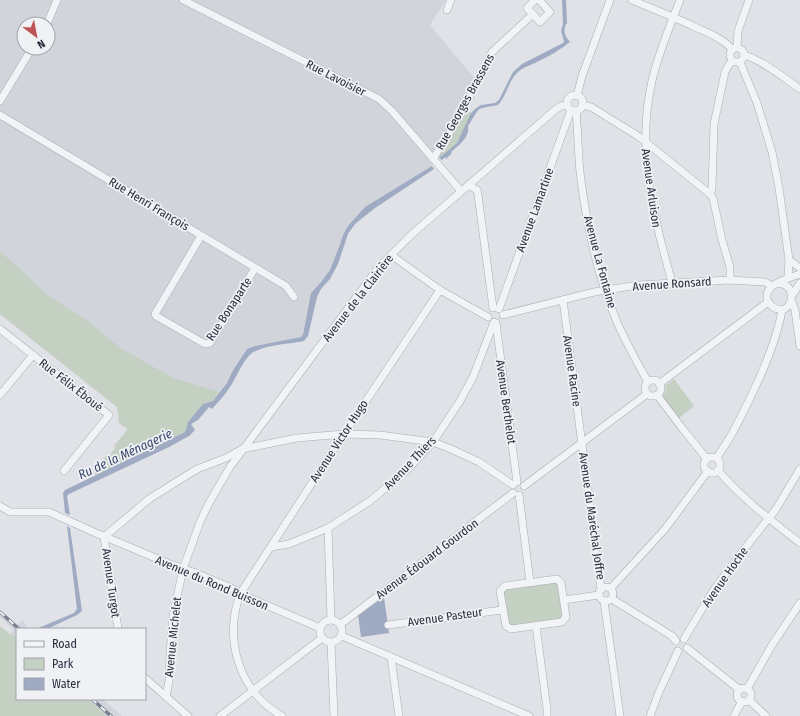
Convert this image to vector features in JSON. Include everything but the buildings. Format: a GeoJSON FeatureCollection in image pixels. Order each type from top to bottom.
{"type":"FeatureCollection","features":[{"type":"Feature","properties":{"kind":"street"},"geometry":{"type":"LineString","coordinates":[[50,16],[57,0]]}},
{"type":"Feature","properties":{"kind":"street","name":"Rue Lavoisier"},"geometry":{"type":"LineString","coordinates":[[183,0],[379,99],[388,107],[461,191]]}},
{"type":"Feature","properties":{"kind":"street"},"geometry":{"type":"LineString","coordinates":[[447,10],[451,0]]}},
{"type":"Feature","properties":{"kind":"street"},"geometry":{"type":"LineString","coordinates":[[535,0],[527,8],[540,22],[550,12],[539,0]]}},
{"type":"Feature","properties":{"kind":"street"},"geometry":{"type":"LineString","coordinates":[[577,96],[582,76],[610,0]]}},
{"type":"Feature","properties":{"kind":"street"},"geometry":{"type":"LineString","coordinates":[[632,0],[723,41],[735,48],[741,49],[742,58],[772,152],[778,182],[789,260],[788,278]]}},
{"type":"Feature","properties":{"kind":"street","name":"Avenue Arluison"},"geometry":{"type":"LineString","coordinates":[[672,282],[652,207],[645,141],[647,109],[652,80],[680,0]]}},
{"type":"Feature","properties":{"kind":"street"},"geometry":{"type":"LineString","coordinates":[[732,61],[729,55],[735,48],[738,31],[749,0]]}},
{"type":"Feature","properties":{"kind":"street","name":"Rue Georges Brassens"},"geometry":{"type":"LineString","coordinates":[[433,159],[461,114],[492,52],[533,14]]}},
{"type":"Feature","properties":{"kind":"street"},"geometry":{"type":"LineString","coordinates":[[0,101],[27,56]]}},
{"type":"Feature","properties":{"kind":"street"},"geometry":{"type":"LineString","coordinates":[[732,61],[736,62],[742,58]]}},
{"type":"Feature","properties":{"kind":"street"},"geometry":{"type":"LineString","coordinates":[[742,58],[771,70],[800,89]]}},
{"type":"Feature","properties":{"kind":"street"},"geometry":{"type":"LineString","coordinates":[[710,194],[712,189],[714,124],[724,72],[732,61]]}},
{"type":"Feature","properties":{"kind":"street"},"geometry":{"type":"LineString","coordinates":[[577,96],[582,100],[582,105],[580,109],[571,109],[570,98],[577,96]]}},
{"type":"Feature","properties":{"kind":"street"},"geometry":{"type":"LineString","coordinates":[[582,105],[591,107],[645,141],[710,194],[714,202],[722,240],[730,267],[730,280]]}},
{"type":"Feature","properties":{"kind":"street","name":"Avenue de la Clairière"},"geometry":{"type":"LineString","coordinates":[[242,449],[369,280],[410,235],[561,106],[571,109]]}},
{"type":"Feature","properties":{"kind":"street","name":"Avenue La Fontaine"},"geometry":{"type":"LineString","coordinates":[[571,109],[586,210],[594,250],[617,322],[648,382]]}},
{"type":"Feature","properties":{"kind":"street","name":"Avenue Lamartine"},"geometry":{"type":"LineString","coordinates":[[493,321],[488,313],[498,311],[571,109]]}},
{"type":"Feature","properties":{"kind":"street","name":"Rue Henri François"},"geometry":{"type":"LineString","coordinates":[[0,115],[286,286],[294,297]]}},
{"type":"Feature","properties":{"kind":"street"},"geometry":{"type":"LineString","coordinates":[[391,255],[440,290],[493,321],[500,321],[478,194],[477,190],[468,185]]}},
{"type":"Feature","properties":{"kind":"street","name":"Rue Bonaparte"},"geometry":{"type":"LineString","coordinates":[[201,236],[156,316],[205,344],[210,342],[255,268]]}},
{"type":"Feature","properties":{"kind":"street"},"geometry":{"type":"LineString","coordinates":[[789,260],[800,268]]}},
{"type":"Feature","properties":{"kind":"street"},"geometry":{"type":"LineString","coordinates":[[792,302],[782,310],[774,308],[768,302],[767,294],[774,285],[800,274]]}},
{"type":"Feature","properties":{"kind":"street","name":"Avenue Ronsard"},"geometry":{"type":"LineString","coordinates":[[498,311],[638,285],[730,280],[765,282],[774,285]]}},
{"type":"Feature","properties":{"kind":"street"},"geometry":{"type":"LineString","coordinates":[[800,283],[793,294],[792,302],[795,310],[800,346]]}},
{"type":"Feature","properties":{"kind":"street"},"geometry":{"type":"LineString","coordinates":[[774,285],[785,284],[792,290],[793,294]]}},
{"type":"Feature","properties":{"kind":"street","name":"Avenue Victor Hugo"},"geometry":{"type":"LineString","coordinates":[[282,716],[266,705],[253,691],[242,672],[234,645],[234,622],[240,594],[440,290]]}},
{"type":"Feature","properties":{"kind":"street","name":"Avenue Racine"},"geometry":{"type":"LineString","coordinates":[[563,300],[582,443]]}},
{"type":"Feature","properties":{"kind":"street"},"geometry":{"type":"LineString","coordinates":[[659,384],[768,302]]}},
{"type":"Feature","properties":{"kind":"street"},"geometry":{"type":"LineString","coordinates":[[717,458],[732,432],[763,368],[780,320],[782,310]]}},
{"type":"Feature","properties":{"kind":"street","name":"Avenue Thiers"},"geometry":{"type":"LineString","coordinates":[[271,547],[289,544],[328,528],[385,490],[407,470],[433,442],[460,401],[473,377],[493,321]]}},
{"type":"Feature","properties":{"kind":"street","name":"Avenue Berthelot"},"geometry":{"type":"LineString","coordinates":[[493,321],[518,484],[511,488],[516,494],[530,582]]}},
{"type":"Feature","properties":{"kind":"street","name":"Rue Félix Éboué"},"geometry":{"type":"LineString","coordinates":[[0,329],[109,415],[64,471]]}},
{"type":"Feature","properties":{"kind":"street","name":"Rue Félix Éboué"},"geometry":{"type":"LineString","coordinates":[[0,395],[33,355]]}},
{"type":"Feature","properties":{"kind":"street"},"geometry":{"type":"LineString","coordinates":[[647,394],[645,388],[648,382],[654,381],[659,384]]}},
{"type":"Feature","properties":{"kind":"street"},"geometry":{"type":"LineString","coordinates":[[657,395],[660,391],[659,384]]}},
{"type":"Feature","properties":{"kind":"street"},"geometry":{"type":"LineString","coordinates":[[518,484],[582,443],[647,394]]}},
{"type":"Feature","properties":{"kind":"street"},"geometry":{"type":"LineString","coordinates":[[647,394],[651,396],[657,395]]}},
{"type":"Feature","properties":{"kind":"street"},"geometry":{"type":"LineString","coordinates":[[657,395],[707,459]]}},
{"type":"Feature","properties":{"kind":"street"},"geometry":{"type":"LineString","coordinates":[[104,537],[135,510],[166,488],[198,469],[226,458],[242,449],[297,438],[344,434],[380,435],[433,442],[479,462],[518,484],[524,492],[516,494]]}},
{"type":"Feature","properties":{"kind":"street","name":"Avenue du Maréchal Joffre"},"geometry":{"type":"LineString","coordinates":[[582,443],[600,592]]}},
{"type":"Feature","properties":{"kind":"street","name":"Avenue Michelet"},"geometry":{"type":"LineString","coordinates":[[166,697],[169,682],[173,616],[183,569],[192,542],[209,503],[242,449]]}},
{"type":"Feature","properties":{"kind":"street"},"geometry":{"type":"LineString","coordinates":[[707,459],[712,457],[717,458]]}},
{"type":"Feature","properties":{"kind":"street"},"geometry":{"type":"LineString","coordinates":[[717,458],[720,463],[718,470]]}},
{"type":"Feature","properties":{"kind":"street"},"geometry":{"type":"LineString","coordinates":[[707,459],[705,464],[708,471]]}},
{"type":"Feature","properties":{"kind":"street","name":"Avenue Hoche"},"geometry":{"type":"LineString","coordinates":[[684,638],[713,591],[776,509],[800,469]]}},
{"type":"Feature","properties":{"kind":"street"},"geometry":{"type":"LineString","coordinates":[[708,471],[713,472],[718,470]]}},
{"type":"Feature","properties":{"kind":"street"},"geometry":{"type":"LineString","coordinates":[[718,470],[769,518],[800,543]]}},
{"type":"Feature","properties":{"kind":"street"},"geometry":{"type":"LineString","coordinates":[[611,588],[665,530],[708,471]]}},
{"type":"Feature","properties":{"kind":"street","name":"Avenue Édouard Gourdon"},"geometry":{"type":"LineString","coordinates":[[341,624],[516,494]]}},
{"type":"Feature","properties":{"kind":"street","name":"Avenue du Rond Buisson"},"geometry":{"type":"LineString","coordinates":[[0,506],[10,512],[49,512],[104,537],[200,575],[240,594],[320,628]]}},
{"type":"Feature","properties":{"kind":"street"},"geometry":{"type":"LineString","coordinates":[[328,528],[331,620]]}},
{"type":"Feature","properties":{"kind":"street","name":"Avenue Turgot"},"geometry":{"type":"LineString","coordinates":[[104,537],[118,628]]}},
{"type":"Feature","properties":{"kind":"street"},"geometry":{"type":"LineString","coordinates":[[559,580],[561,583],[564,600],[566,617],[562,622],[509,628],[505,624],[500,591],[505,586],[530,582],[559,580]]}},
{"type":"Feature","properties":{"kind":"street"},"geometry":{"type":"LineString","coordinates":[[564,600],[600,592],[606,586],[611,588],[614,593],[608,600],[620,716]]}},
{"type":"Feature","properties":{"kind":"street"},"geometry":{"type":"LineString","coordinates":[[600,592],[602,600],[608,600],[643,617],[672,636],[676,641],[675,647],[678,651]]}},
{"type":"Feature","properties":{"kind":"street"},"geometry":{"type":"LineString","coordinates":[[742,701],[738,695],[800,603]]}},
{"type":"Feature","properties":{"kind":"street","name":"Avenue Pasteur"},"geometry":{"type":"LineString","coordinates":[[388,625],[502,610]]}},
{"type":"Feature","properties":{"kind":"street"},"geometry":{"type":"LineString","coordinates":[[335,620],[341,624],[343,630],[342,636],[338,641],[331,643],[322,638],[320,628],[325,622],[335,620]]}},
{"type":"Feature","properties":{"kind":"street"},"geometry":{"type":"LineString","coordinates":[[536,626],[547,716]]}},
{"type":"Feature","properties":{"kind":"street"},"geometry":{"type":"LineString","coordinates":[[342,636],[529,716]]}},
{"type":"Feature","properties":{"kind":"street"},"geometry":{"type":"LineString","coordinates":[[220,716],[322,638]]}},
{"type":"Feature","properties":{"kind":"street"},"geometry":{"type":"LineString","coordinates":[[676,641],[684,638],[688,642],[687,648],[684,651],[678,651]]}},
{"type":"Feature","properties":{"kind":"street"},"geometry":{"type":"LineString","coordinates":[[331,643],[334,716]]}},
{"type":"Feature","properties":{"kind":"street"},"geometry":{"type":"LineString","coordinates":[[687,648],[743,689],[751,692],[749,700]]}},
{"type":"Feature","properties":{"kind":"street"},"geometry":{"type":"LineString","coordinates":[[650,716],[659,692],[678,651]]}},
{"type":"Feature","properties":{"kind":"street"},"geometry":{"type":"LineString","coordinates":[[391,657],[399,716]]}},
{"type":"Feature","properties":{"kind":"street"},"geometry":{"type":"LineString","coordinates":[[146,679],[188,716]]}},
{"type":"Feature","properties":{"kind":"street"},"geometry":{"type":"LineString","coordinates":[[742,701],[744,702],[749,700]]}},
{"type":"Feature","properties":{"kind":"street"},"geometry":{"type":"LineString","coordinates":[[749,700],[766,716]]}},
{"type":"Feature","properties":{"kind":"street"},"geometry":{"type":"LineString","coordinates":[[734,716],[742,701]]}},
{"type":"Feature","properties":{"kind":"shaded area"},"geometry":{"type":"Polygon","coordinates":[[[0,0],[446,0],[430,25],[474,78],[461,107],[434,152],[432,166],[365,207],[342,237],[330,270],[311,293],[302,336],[255,346],[232,372],[227,383],[198,420],[96,475],[94,471],[107,455],[109,456],[116,447],[114,446],[128,430],[119,423],[117,407],[0,314],[0,0]]]}},
{"type":"Feature","properties":{"kind":"shaded area"},"geometry":{"type":"Polygon","coordinates":[[[0,610],[17,625],[23,620],[27,628],[16,628],[16,637],[10,634],[14,630],[0,617],[0,610]]]}},
{"type":"Feature","properties":{"kind":"shaded area"},"geometry":{"type":"Polygon","coordinates":[[[89,700],[104,700],[122,716],[107,716],[89,700]]]}},
{"type":"Feature","properties":{"kind":"green space"},"geometry":{"type":"Polygon","coordinates":[[[468,111],[471,113],[457,143],[439,158],[438,157],[468,111]]]}},
{"type":"Feature","properties":{"kind":"green space"},"geometry":{"type":"Polygon","coordinates":[[[0,252],[14,263],[47,295],[85,319],[122,349],[173,378],[220,392],[213,401],[208,402],[188,422],[185,432],[96,475],[94,471],[107,455],[109,456],[116,447],[114,446],[128,429],[119,423],[117,407],[0,314],[0,252]]]}},
{"type":"Feature","properties":{"kind":"green space"},"geometry":{"type":"Polygon","coordinates":[[[674,379],[694,406],[679,418],[663,397],[666,390],[665,386],[674,379]]]}},
{"type":"Feature","properties":{"kind":"green space"},"geometry":{"type":"Polygon","coordinates":[[[557,579],[565,619],[509,629],[502,588],[557,579]]]}},
{"type":"Feature","properties":{"kind":"green space"},"geometry":{"type":"Polygon","coordinates":[[[0,626],[16,637],[16,700],[89,700],[107,716],[0,716],[0,626]]]}},
{"type":"Feature","properties":{"kind":"water"},"geometry":{"type":"Polygon","coordinates":[[[562,0],[566,0],[567,24],[565,27],[565,32],[570,42],[549,56],[519,71],[512,80],[504,97],[498,105],[478,110],[468,126],[467,134],[463,141],[446,159],[445,157],[442,160],[439,158],[457,143],[471,113],[475,109],[481,105],[495,103],[499,100],[513,72],[522,64],[563,43],[564,41],[561,31],[563,24],[562,0]]]}},
{"type":"Feature","properties":{"kind":"water"},"geometry":{"type":"Polygon","coordinates":[[[432,166],[434,169],[375,208],[355,224],[348,234],[338,264],[330,279],[321,289],[317,297],[308,336],[304,341],[270,346],[252,353],[245,360],[228,390],[212,409],[209,407],[198,420],[191,424],[195,430],[189,436],[169,447],[69,494],[67,496],[70,515],[65,513],[63,493],[65,490],[185,432],[188,422],[203,404],[213,401],[227,383],[232,372],[247,349],[301,337],[303,334],[311,293],[330,270],[343,235],[348,226],[365,207],[432,166]]]}},
{"type":"Feature","properties":{"kind":"water"},"geometry":{"type":"Polygon","coordinates":[[[67,526],[70,528],[82,611],[77,615],[49,628],[38,628],[74,613],[77,609],[67,526]]]}},
{"type":"Feature","properties":{"kind":"water"},"geometry":{"type":"Polygon","coordinates":[[[384,597],[389,633],[361,637],[358,615],[384,597]]]}},
{"type":"Feature","properties":{"kind":"railway"},"geometry":{"type":"LineString","coordinates":[[0,612],[18,628]]}},
{"type":"Feature","properties":{"kind":"railway"},"geometry":{"type":"LineString","coordinates":[[93,700],[111,716]]}},
{"type":"Feature","properties":{"kind":"water label","name":"Ru de la Ménagerie"},"geometry":{"type":"Point","coordinates":[125,454]}}]}
